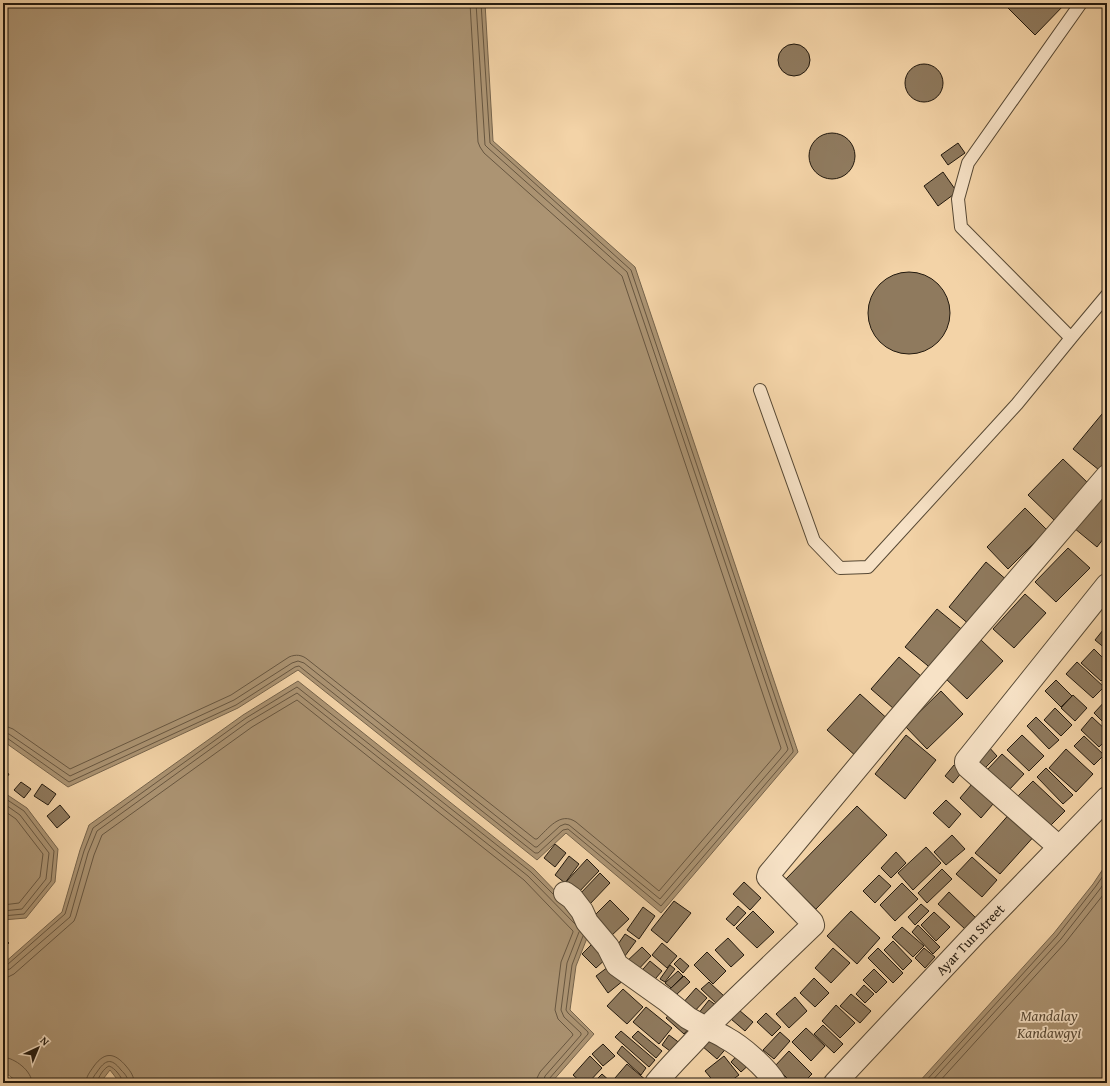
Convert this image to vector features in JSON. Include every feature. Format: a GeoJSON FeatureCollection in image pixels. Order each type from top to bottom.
{"type":"FeatureCollection","features":[{"type":"Feature","properties":{"kind":"street"},"geometry":{"type":"LineString","coordinates":[[656,1083],[664,1072],[706,1028],[813,925],[812,922],[768,877],[769,874],[903,714],[1107,476]]}},
{"type":"Feature","properties":{"kind":"street"},"geometry":{"type":"LineString","coordinates":[[1059,847],[968,767],[966,761],[1107,585]]}},
{"type":"Feature","properties":{"kind":"street","name":"Ayar Tun Street"},"geometry":{"type":"LineString","coordinates":[[835,1083],[974,934],[1107,798]]}},
{"type":"Feature","properties":{"kind":"street"},"geometry":{"type":"LineString","coordinates":[[565,893],[572,898],[582,911],[587,922],[608,948],[617,965],[632,974],[688,1018],[726,1038],[751,1056],[771,1076],[775,1083]]}},
{"type":"Feature","properties":{"kind":"lane"},"geometry":{"type":"LineString","coordinates":[[1071,338],[961,227],[958,199],[968,163],[1081,3]]}},
{"type":"Feature","properties":{"kind":"lane"},"geometry":{"type":"LineString","coordinates":[[760,390],[814,541],[840,568],[868,567],[1017,404],[1107,295]]}},
{"type":"Feature","properties":{"kind":"water"},"geometry":{"type":"Polygon","coordinates":[[[3,3],[485,3],[493,141],[635,267],[798,752],[661,913],[566,833],[537,860],[298,670],[238,708],[68,787],[3,741],[3,3]]]}},
{"type":"Feature","properties":{"kind":"water"},"geometry":{"type":"Polygon","coordinates":[[[298,681],[534,869],[591,928],[576,966],[570,1010],[594,1034],[551,1083],[120,1083],[110,1070],[100,1083],[19,1083],[3,1071],[3,964],[62,912],[89,825],[243,715],[298,681]]]}},
{"type":"Feature","properties":{"kind":"water"},"geometry":{"type":"Polygon","coordinates":[[[3,792],[27,808],[58,849],[55,882],[26,918],[3,920],[3,792]]]}},
{"type":"Feature","properties":{"kind":"water","name":"Mandalay Kandawgyi"},"geometry":{"type":"Polygon","coordinates":[[[1107,863],[1107,1083],[918,1083],[1054,933],[1093,884],[1107,863]]]}},
{"type":"Feature","properties":{"kind":"building"},"geometry":{"type":"Polygon","coordinates":[[[1003,3],[1066,3],[1035,35],[1003,3]]]}},
{"type":"Feature","properties":{"kind":"building"},"geometry":{"type":"Polygon","coordinates":[[[791,44],[797,44],[806,48],[810,60],[806,72],[797,76],[791,76],[782,72],[778,63],[778,57],[782,48],[791,44]]]}},
{"type":"Feature","properties":{"kind":"building"},"geometry":{"type":"Polygon","coordinates":[[[920,64],[928,64],[938,69],[942,76],[942,90],[938,97],[928,102],[920,102],[910,97],[908,94],[905,87],[905,79],[910,69],[913,67],[920,64]]]}},
{"type":"Feature","properties":{"kind":"building"},"geometry":{"type":"Polygon","coordinates":[[[837,133],[849,139],[854,147],[854,165],[849,173],[841,178],[827,179],[815,173],[810,165],[809,151],[815,139],[823,134],[837,133]]]}},
{"type":"Feature","properties":{"kind":"building"},"geometry":{"type":"Polygon","coordinates":[[[958,143],[965,153],[948,165],[941,155],[958,143]]]}},
{"type":"Feature","properties":{"kind":"building"},"geometry":{"type":"Polygon","coordinates":[[[943,172],[957,192],[938,206],[924,186],[943,172]]]}},
{"type":"Feature","properties":{"kind":"building"},"geometry":{"type":"Polygon","coordinates":[[[901,272],[917,272],[932,279],[943,290],[950,305],[950,321],[947,329],[938,342],[925,351],[917,354],[901,354],[886,347],[875,336],[868,321],[868,305],[875,290],[886,279],[901,272]]]}},
{"type":"Feature","properties":{"kind":"building"},"geometry":{"type":"Polygon","coordinates":[[[1107,408],[1107,470],[1104,474],[1073,449],[1107,408]]]}},
{"type":"Feature","properties":{"kind":"building"},"geometry":{"type":"Polygon","coordinates":[[[1063,459],[1089,484],[1054,520],[1028,495],[1063,459]]]}},
{"type":"Feature","properties":{"kind":"building"},"geometry":{"type":"Polygon","coordinates":[[[1102,493],[1107,497],[1107,534],[1097,547],[1074,528],[1102,493]]]}},
{"type":"Feature","properties":{"kind":"building"},"geometry":{"type":"Polygon","coordinates":[[[1025,508],[1047,530],[1008,569],[987,547],[1025,508]]]}},
{"type":"Feature","properties":{"kind":"building"},"geometry":{"type":"Polygon","coordinates":[[[1068,548],[1090,568],[1056,602],[1035,582],[1068,548]]]}},
{"type":"Feature","properties":{"kind":"building"},"geometry":{"type":"Polygon","coordinates":[[[986,562],[1009,582],[971,626],[949,607],[986,562]]]}},
{"type":"Feature","properties":{"kind":"building"},"geometry":{"type":"Polygon","coordinates":[[[1025,594],[1046,613],[1014,648],[993,629],[1025,594]]]}},
{"type":"Feature","properties":{"kind":"building"},"geometry":{"type":"Polygon","coordinates":[[[937,609],[965,632],[933,670],[905,647],[937,609]]]}},
{"type":"Feature","properties":{"kind":"building"},"geometry":{"type":"Polygon","coordinates":[[[1107,625],[1107,650],[1095,640],[1107,625]]]}},
{"type":"Feature","properties":{"kind":"building"},"geometry":{"type":"Polygon","coordinates":[[[981,640],[1003,661],[967,699],[944,677],[981,640]]]}},
{"type":"Feature","properties":{"kind":"building"},"geometry":{"type":"Polygon","coordinates":[[[1094,649],[1107,662],[1107,675],[1101,681],[1081,663],[1094,649]]]}},
{"type":"Feature","properties":{"kind":"building"},"geometry":{"type":"Polygon","coordinates":[[[899,657],[929,683],[901,715],[871,689],[899,657]]]}},
{"type":"Feature","properties":{"kind":"building"},"geometry":{"type":"Polygon","coordinates":[[[1077,662],[1104,687],[1093,698],[1066,674],[1077,662]]]}},
{"type":"Feature","properties":{"kind":"building"},"geometry":{"type":"Polygon","coordinates":[[[1056,680],[1072,696],[1061,707],[1045,691],[1056,680]]]}},
{"type":"Feature","properties":{"kind":"building"},"geometry":{"type":"Polygon","coordinates":[[[941,691],[963,714],[927,749],[905,726],[941,691]]]}},
{"type":"Feature","properties":{"kind":"building"},"geometry":{"type":"Polygon","coordinates":[[[860,694],[891,722],[858,758],[827,730],[860,694]]]}},
{"type":"Feature","properties":{"kind":"building"},"geometry":{"type":"Polygon","coordinates":[[[1073,695],[1087,708],[1075,721],[1061,708],[1073,695]]]}},
{"type":"Feature","properties":{"kind":"building"},"geometry":{"type":"Polygon","coordinates":[[[1107,699],[1107,726],[1094,713],[1107,699]]]}},
{"type":"Feature","properties":{"kind":"building"},"geometry":{"type":"Polygon","coordinates":[[[1055,708],[1072,725],[1061,736],[1044,720],[1055,708]]]}},
{"type":"Feature","properties":{"kind":"building"},"geometry":{"type":"Polygon","coordinates":[[[1036,717],[1059,740],[1049,749],[1027,726],[1036,717]]]}},
{"type":"Feature","properties":{"kind":"building"},"geometry":{"type":"Polygon","coordinates":[[[1092,717],[1107,731],[1107,739],[1099,747],[1081,730],[1092,717]]]}},
{"type":"Feature","properties":{"kind":"building"},"geometry":{"type":"Polygon","coordinates":[[[906,735],[936,760],[905,799],[875,774],[906,735]]]}},
{"type":"Feature","properties":{"kind":"building"},"geometry":{"type":"Polygon","coordinates":[[[1022,735],[1044,756],[1029,771],[1007,750],[1022,735]]]}},
{"type":"Feature","properties":{"kind":"building"},"geometry":{"type":"Polygon","coordinates":[[[1084,736],[1104,755],[1094,765],[1074,746],[1084,736]]]}},
{"type":"Feature","properties":{"kind":"building"},"geometry":{"type":"Polygon","coordinates":[[[987,745],[997,756],[981,772],[970,760],[987,745]]]}},
{"type":"Feature","properties":{"kind":"building"},"geometry":{"type":"Polygon","coordinates":[[[1066,749],[1093,774],[1076,792],[1049,768],[1066,749]]]}},
{"type":"Feature","properties":{"kind":"building"},"geometry":{"type":"Polygon","coordinates":[[[1002,754],[1024,774],[1009,790],[987,770],[1002,754]]]}},
{"type":"Feature","properties":{"kind":"building"},"geometry":{"type":"Polygon","coordinates":[[[954,765],[962,772],[953,783],[945,776],[954,765]]]}},
{"type":"Feature","properties":{"kind":"building"},"geometry":{"type":"Polygon","coordinates":[[[1046,768],[1073,795],[1063,804],[1037,777],[1046,768]]]}},
{"type":"Feature","properties":{"kind":"building"},"geometry":{"type":"Polygon","coordinates":[[[3,771],[9,774],[3,784],[3,771]]]}},
{"type":"Feature","properties":{"kind":"building"},"geometry":{"type":"Polygon","coordinates":[[[1033,781],[1065,811],[1047,829],[1015,799],[1033,781]]]}},
{"type":"Feature","properties":{"kind":"building"},"geometry":{"type":"Polygon","coordinates":[[[21,782],[31,789],[24,798],[14,790],[21,782]]]}},
{"type":"Feature","properties":{"kind":"building"},"geometry":{"type":"Polygon","coordinates":[[[42,784],[56,794],[48,805],[34,796],[42,784]]]}},
{"type":"Feature","properties":{"kind":"building"},"geometry":{"type":"Polygon","coordinates":[[[972,784],[993,804],[981,818],[960,798],[972,784]]]}},
{"type":"Feature","properties":{"kind":"building"},"geometry":{"type":"Polygon","coordinates":[[[946,800],[961,814],[949,828],[933,813],[946,800]]]}},
{"type":"Feature","properties":{"kind":"building"},"geometry":{"type":"Polygon","coordinates":[[[60,805],[70,817],[57,828],[47,816],[60,805]]]}},
{"type":"Feature","properties":{"kind":"building"},"geometry":{"type":"Polygon","coordinates":[[[857,806],[887,835],[816,909],[785,880],[857,806]]]}},
{"type":"Feature","properties":{"kind":"building"},"geometry":{"type":"Polygon","coordinates":[[[1012,811],[1037,833],[1000,874],[975,853],[1012,811]]]}},
{"type":"Feature","properties":{"kind":"building"},"geometry":{"type":"Polygon","coordinates":[[[952,835],[965,849],[946,865],[934,852],[952,835]]]}},
{"type":"Feature","properties":{"kind":"building"},"geometry":{"type":"Polygon","coordinates":[[[555,844],[566,853],[555,867],[544,858],[555,844]]]}},
{"type":"Feature","properties":{"kind":"building"},"geometry":{"type":"Polygon","coordinates":[[[926,847],[941,863],[913,890],[898,873],[926,847]]]}},
{"type":"Feature","properties":{"kind":"building"},"geometry":{"type":"Polygon","coordinates":[[[896,852],[906,863],[891,878],[881,868],[896,852]]]}},
{"type":"Feature","properties":{"kind":"building"},"geometry":{"type":"Polygon","coordinates":[[[569,856],[579,864],[565,883],[555,875],[569,856]]]}},
{"type":"Feature","properties":{"kind":"building"},"geometry":{"type":"Polygon","coordinates":[[[972,857],[997,880],[982,897],[956,874],[972,857]]]}},
{"type":"Feature","properties":{"kind":"building"},"geometry":{"type":"Polygon","coordinates":[[[587,859],[599,871],[577,894],[565,883],[587,859]]]}},
{"type":"Feature","properties":{"kind":"building"},"geometry":{"type":"Polygon","coordinates":[[[942,869],[952,879],[927,903],[918,893],[942,869]]]}},
{"type":"Feature","properties":{"kind":"building"},"geometry":{"type":"Polygon","coordinates":[[[600,873],[610,883],[589,905],[578,896],[600,873]]]}},
{"type":"Feature","properties":{"kind":"building"},"geometry":{"type":"Polygon","coordinates":[[[879,875],[891,886],[875,903],[863,891],[879,875]]]}},
{"type":"Feature","properties":{"kind":"building"},"geometry":{"type":"Polygon","coordinates":[[[744,882],[761,898],[750,910],[733,894],[744,882]]]}},
{"type":"Feature","properties":{"kind":"building"},"geometry":{"type":"Polygon","coordinates":[[[902,883],[918,899],[895,921],[880,905],[902,883]]]}},
{"type":"Feature","properties":{"kind":"building"},"geometry":{"type":"Polygon","coordinates":[[[949,892],[976,918],[965,929],[938,904],[949,892]]]}},
{"type":"Feature","properties":{"kind":"building"},"geometry":{"type":"Polygon","coordinates":[[[610,900],[629,919],[610,937],[592,918],[610,900]]]}},
{"type":"Feature","properties":{"kind":"building"},"geometry":{"type":"Polygon","coordinates":[[[674,901],[691,913],[667,943],[651,930],[674,901]]]}},
{"type":"Feature","properties":{"kind":"building"},"geometry":{"type":"Polygon","coordinates":[[[921,904],[929,911],[915,925],[908,917],[921,904]]]}},
{"type":"Feature","properties":{"kind":"building"},"geometry":{"type":"Polygon","coordinates":[[[738,906],[746,913],[734,926],[726,919],[738,906]]]}},
{"type":"Feature","properties":{"kind":"building"},"geometry":{"type":"Polygon","coordinates":[[[643,907],[655,916],[639,939],[627,930],[643,907]]]}},
{"type":"Feature","properties":{"kind":"building"},"geometry":{"type":"Polygon","coordinates":[[[753,911],[774,932],[757,948],[736,928],[753,911]]]}},
{"type":"Feature","properties":{"kind":"building"},"geometry":{"type":"Polygon","coordinates":[[[851,911],[880,938],[857,964],[827,936],[851,911]]]}},
{"type":"Feature","properties":{"kind":"building"},"geometry":{"type":"Polygon","coordinates":[[[934,912],[950,927],[936,941],[921,925],[934,912]]]}},
{"type":"Feature","properties":{"kind":"building"},"geometry":{"type":"Polygon","coordinates":[[[918,925],[940,947],[933,954],[912,932],[918,925]]]}},
{"type":"Feature","properties":{"kind":"building"},"geometry":{"type":"Polygon","coordinates":[[[902,927],[924,946],[913,957],[892,937],[902,927]]]}},
{"type":"Feature","properties":{"kind":"building"},"geometry":{"type":"Polygon","coordinates":[[[625,934],[636,941],[622,960],[612,953],[625,934]]]}},
{"type":"Feature","properties":{"kind":"building"},"geometry":{"type":"Polygon","coordinates":[[[3,937],[9,943],[3,948],[3,937]]]}},
{"type":"Feature","properties":{"kind":"building"},"geometry":{"type":"Polygon","coordinates":[[[728,938],[744,955],[731,967],[715,950],[728,938]]]}},
{"type":"Feature","properties":{"kind":"building"},"geometry":{"type":"Polygon","coordinates":[[[893,941],[912,961],[903,970],[884,950],[893,941]]]}},
{"type":"Feature","properties":{"kind":"building"},"geometry":{"type":"Polygon","coordinates":[[[594,942],[609,956],[596,968],[582,954],[594,942]]]}},
{"type":"Feature","properties":{"kind":"building"},"geometry":{"type":"Polygon","coordinates":[[[662,943],[677,956],[667,968],[652,955],[662,943]]]}},
{"type":"Feature","properties":{"kind":"building"},"geometry":{"type":"Polygon","coordinates":[[[642,947],[651,956],[635,973],[625,963],[642,947]]]}},
{"type":"Feature","properties":{"kind":"building"},"geometry":{"type":"Polygon","coordinates":[[[833,948],[850,963],[831,983],[815,968],[833,948]]]}},
{"type":"Feature","properties":{"kind":"building"},"geometry":{"type":"Polygon","coordinates":[[[878,948],[903,973],[893,983],[868,958],[878,948]]]}},
{"type":"Feature","properties":{"kind":"building"},"geometry":{"type":"Polygon","coordinates":[[[924,948],[935,957],[925,968],[915,958],[924,948]]]}},
{"type":"Feature","properties":{"kind":"building"},"geometry":{"type":"Polygon","coordinates":[[[707,952],[726,971],[713,984],[694,965],[707,952]]]}},
{"type":"Feature","properties":{"kind":"building"},"geometry":{"type":"Polygon","coordinates":[[[680,958],[689,966],[683,973],[674,964],[680,958]]]}},
{"type":"Feature","properties":{"kind":"building"},"geometry":{"type":"Polygon","coordinates":[[[650,961],[662,971],[650,985],[638,975],[650,961]]]}},
{"type":"Feature","properties":{"kind":"building"},"geometry":{"type":"Polygon","coordinates":[[[612,964],[624,980],[608,993],[596,976],[612,964]]]}},
{"type":"Feature","properties":{"kind":"building"},"geometry":{"type":"Polygon","coordinates":[[[670,965],[675,969],[665,982],[660,979],[670,965]]]}},
{"type":"Feature","properties":{"kind":"building"},"geometry":{"type":"Polygon","coordinates":[[[874,969],[887,982],[876,993],[863,980],[874,969]]]}},
{"type":"Feature","properties":{"kind":"building"},"geometry":{"type":"Polygon","coordinates":[[[678,971],[683,976],[671,988],[665,983],[678,971]]]}},
{"type":"Feature","properties":{"kind":"building"},"geometry":{"type":"Polygon","coordinates":[[[684,976],[690,982],[676,995],[670,989],[684,976]]]}},
{"type":"Feature","properties":{"kind":"building"},"geometry":{"type":"Polygon","coordinates":[[[814,978],[829,993],[815,1007],[800,993],[814,978]]]}},
{"type":"Feature","properties":{"kind":"building"},"geometry":{"type":"Polygon","coordinates":[[[709,982],[725,997],[718,1005],[701,989],[709,982]]]}},
{"type":"Feature","properties":{"kind":"building"},"geometry":{"type":"Polygon","coordinates":[[[864,985],[874,994],[865,1003],[856,994],[864,985]]]}},
{"type":"Feature","properties":{"kind":"building"},"geometry":{"type":"Polygon","coordinates":[[[696,988],[707,998],[692,1014],[682,1004],[696,988]]]}},
{"type":"Feature","properties":{"kind":"building"},"geometry":{"type":"Polygon","coordinates":[[[623,989],[643,1007],[627,1024],[607,1006],[623,989]]]}},
{"type":"Feature","properties":{"kind":"building"},"geometry":{"type":"Polygon","coordinates":[[[851,994],[871,1011],[860,1023],[840,1006],[851,994]]]}},
{"type":"Feature","properties":{"kind":"building"},"geometry":{"type":"Polygon","coordinates":[[[795,997],[807,1011],[789,1028],[776,1014],[795,997]]]}},
{"type":"Feature","properties":{"kind":"building"},"geometry":{"type":"Polygon","coordinates":[[[709,1000],[721,1009],[710,1023],[698,1014],[709,1000]]]}},
{"type":"Feature","properties":{"kind":"building"},"geometry":{"type":"Polygon","coordinates":[[[836,1005],[855,1023],[840,1038],[822,1021],[836,1005]]]}},
{"type":"Feature","properties":{"kind":"building"},"geometry":{"type":"Polygon","coordinates":[[[646,1007],[672,1028],[659,1044],[633,1022],[646,1007]]]}},
{"type":"Feature","properties":{"kind":"building"},"geometry":{"type":"Polygon","coordinates":[[[674,1009],[692,1025],[684,1034],[666,1018],[674,1009]]]}},
{"type":"Feature","properties":{"kind":"building"},"geometry":{"type":"Polygon","coordinates":[[[739,1010],[753,1022],[745,1031],[731,1019],[739,1010]]]}},
{"type":"Feature","properties":{"kind":"building"},"geometry":{"type":"Polygon","coordinates":[[[766,1013],[781,1027],[772,1036],[757,1022],[766,1013]]]}},
{"type":"Feature","properties":{"kind":"building"},"geometry":{"type":"Polygon","coordinates":[[[823,1025],[843,1044],[834,1053],[814,1034],[823,1025]]]}},
{"type":"Feature","properties":{"kind":"building"},"geometry":{"type":"Polygon","coordinates":[[[806,1028],[825,1046],[811,1061],[792,1042],[806,1028]]]}},
{"type":"Feature","properties":{"kind":"building"},"geometry":{"type":"Polygon","coordinates":[[[621,1031],[655,1060],[649,1067],[615,1037],[621,1031]]]}},
{"type":"Feature","properties":{"kind":"building"},"geometry":{"type":"Polygon","coordinates":[[[638,1031],[662,1051],[656,1058],[632,1037],[638,1031]]]}},
{"type":"Feature","properties":{"kind":"building"},"geometry":{"type":"Polygon","coordinates":[[[715,1032],[729,1045],[717,1059],[702,1046],[715,1032]]]}},
{"type":"Feature","properties":{"kind":"building"},"geometry":{"type":"Polygon","coordinates":[[[780,1032],[790,1041],[774,1059],[763,1050],[780,1032]]]}},
{"type":"Feature","properties":{"kind":"building"},"geometry":{"type":"Polygon","coordinates":[[[669,1035],[681,1044],[674,1054],[662,1045],[669,1035]]]}},
{"type":"Feature","properties":{"kind":"building"},"geometry":{"type":"Polygon","coordinates":[[[603,1044],[615,1056],[603,1066],[592,1054],[603,1044]]]}},
{"type":"Feature","properties":{"kind":"building"},"geometry":{"type":"Polygon","coordinates":[[[622,1046],[646,1068],[641,1075],[617,1053],[622,1046]]]}},
{"type":"Feature","properties":{"kind":"building"},"geometry":{"type":"Polygon","coordinates":[[[741,1051],[752,1062],[741,1072],[731,1062],[741,1051]]]}},
{"type":"Feature","properties":{"kind":"building"},"geometry":{"type":"Polygon","coordinates":[[[789,1051],[812,1074],[803,1083],[792,1083],[775,1066],[789,1051]]]}},
{"type":"Feature","properties":{"kind":"building"},"geometry":{"type":"Polygon","coordinates":[[[590,1056],[602,1068],[588,1083],[582,1083],[573,1075],[590,1056]]]}},
{"type":"Feature","properties":{"kind":"building"},"geometry":{"type":"Polygon","coordinates":[[[724,1056],[739,1075],[728,1083],[715,1083],[705,1071],[724,1056]]]}},
{"type":"Feature","properties":{"kind":"building"},"geometry":{"type":"Polygon","coordinates":[[[627,1064],[647,1081],[646,1083],[621,1083],[615,1078],[627,1064]]]}},
{"type":"Feature","properties":{"kind":"building"},"geometry":{"type":"Polygon","coordinates":[[[602,1074],[612,1083],[593,1083],[602,1074]]]}}]}
